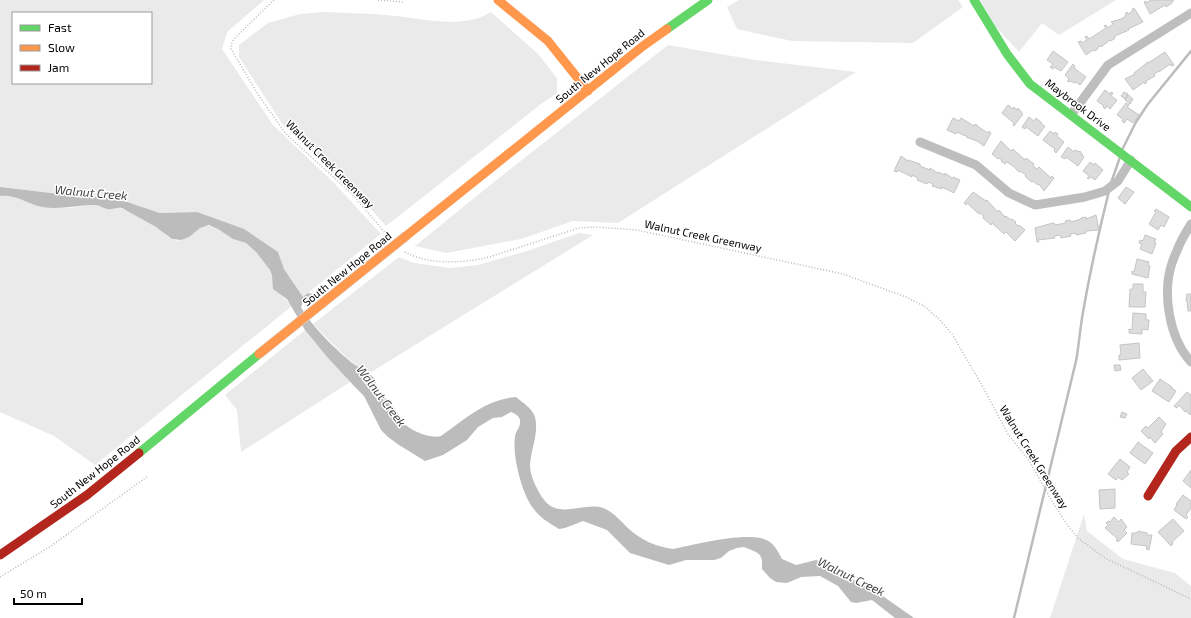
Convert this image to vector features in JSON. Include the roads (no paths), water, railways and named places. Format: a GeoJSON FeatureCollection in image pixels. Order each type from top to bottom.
{"type":"FeatureCollection","features":[{"type":"Feature","properties":{"kind":"main road"},"geometry":{"type":"LineString","coordinates":[[498,0],[548,41],[588,91]]}},
{"type":"Feature","properties":{"kind":"main road","name":"South New Hope Road"},"geometry":{"type":"LineString","coordinates":[[0,555],[87,495],[259,354],[643,46],[708,0]]}},
{"type":"Feature","properties":{"kind":"main road","name":"Maybrook Drive"},"geometry":{"type":"LineString","coordinates":[[974,0],[996,38],[1022,75],[1042,94],[1191,207]]}},
{"type":"Feature","properties":{"kind":"main road"},"geometry":{"type":"LineString","coordinates":[[1148,496],[1176,451],[1191,436]]}},
{"type":"Feature","properties":{"kind":"street"},"geometry":{"type":"LineString","coordinates":[[1071,115],[1108,65],[1191,13]]}},
{"type":"Feature","properties":{"kind":"street"},"geometry":{"type":"LineString","coordinates":[[920,142],[976,165],[1009,193],[1035,205],[1085,197],[1105,191],[1118,181],[1131,160]]}},
{"type":"Feature","properties":{"kind":"street"},"geometry":{"type":"LineString","coordinates":[[1191,224],[1182,238],[1172,264],[1168,287],[1169,313],[1174,333],[1177,341],[1191,362]]}},
{"type":"Feature","properties":{"kind":"water","name":"Walnut Creek"},"geometry":{"type":"Polygon","coordinates":[[[0,187],[118,199],[160,213],[197,212],[244,229],[278,252],[284,269],[303,297],[308,293],[317,295],[318,298],[316,300],[311,297],[303,302],[301,307],[305,314],[325,338],[341,353],[373,377],[380,394],[393,406],[402,422],[410,428],[421,434],[437,437],[441,436],[485,406],[516,397],[530,408],[535,417],[536,429],[530,465],[531,472],[541,496],[550,506],[560,509],[591,507],[603,508],[614,515],[644,540],[655,545],[673,549],[737,537],[762,538],[772,544],[782,559],[796,565],[816,560],[829,564],[842,574],[877,592],[914,618],[895,618],[872,600],[856,603],[851,602],[838,586],[820,576],[801,577],[787,583],[776,582],[762,569],[762,560],[760,555],[744,547],[729,551],[721,558],[714,560],[686,560],[669,565],[630,553],[607,530],[583,521],[559,529],[544,520],[535,511],[525,494],[516,464],[514,445],[515,435],[520,423],[518,416],[511,412],[502,417],[493,418],[478,427],[467,440],[443,455],[425,461],[399,445],[381,430],[364,396],[328,358],[305,330],[287,299],[273,289],[270,270],[257,253],[246,243],[233,239],[209,225],[200,228],[189,237],[181,240],[172,239],[156,227],[122,208],[107,209],[98,205],[55,208],[42,207],[11,196],[0,196],[0,187]]]}},
{"type":"Feature","properties":{"kind":"waterway"},"geometry":{"type":"LineString","coordinates":[[1122,150],[1136,122],[1148,104],[1191,51]]}},
{"type":"Feature","properties":{"kind":"waterway"},"geometry":{"type":"LineString","coordinates":[[1111,183],[1120,157]]}},
{"type":"Feature","properties":{"kind":"waterway"},"geometry":{"type":"LineString","coordinates":[[1014,618],[1076,361],[1082,318],[1098,236],[1109,191]]}}]}
